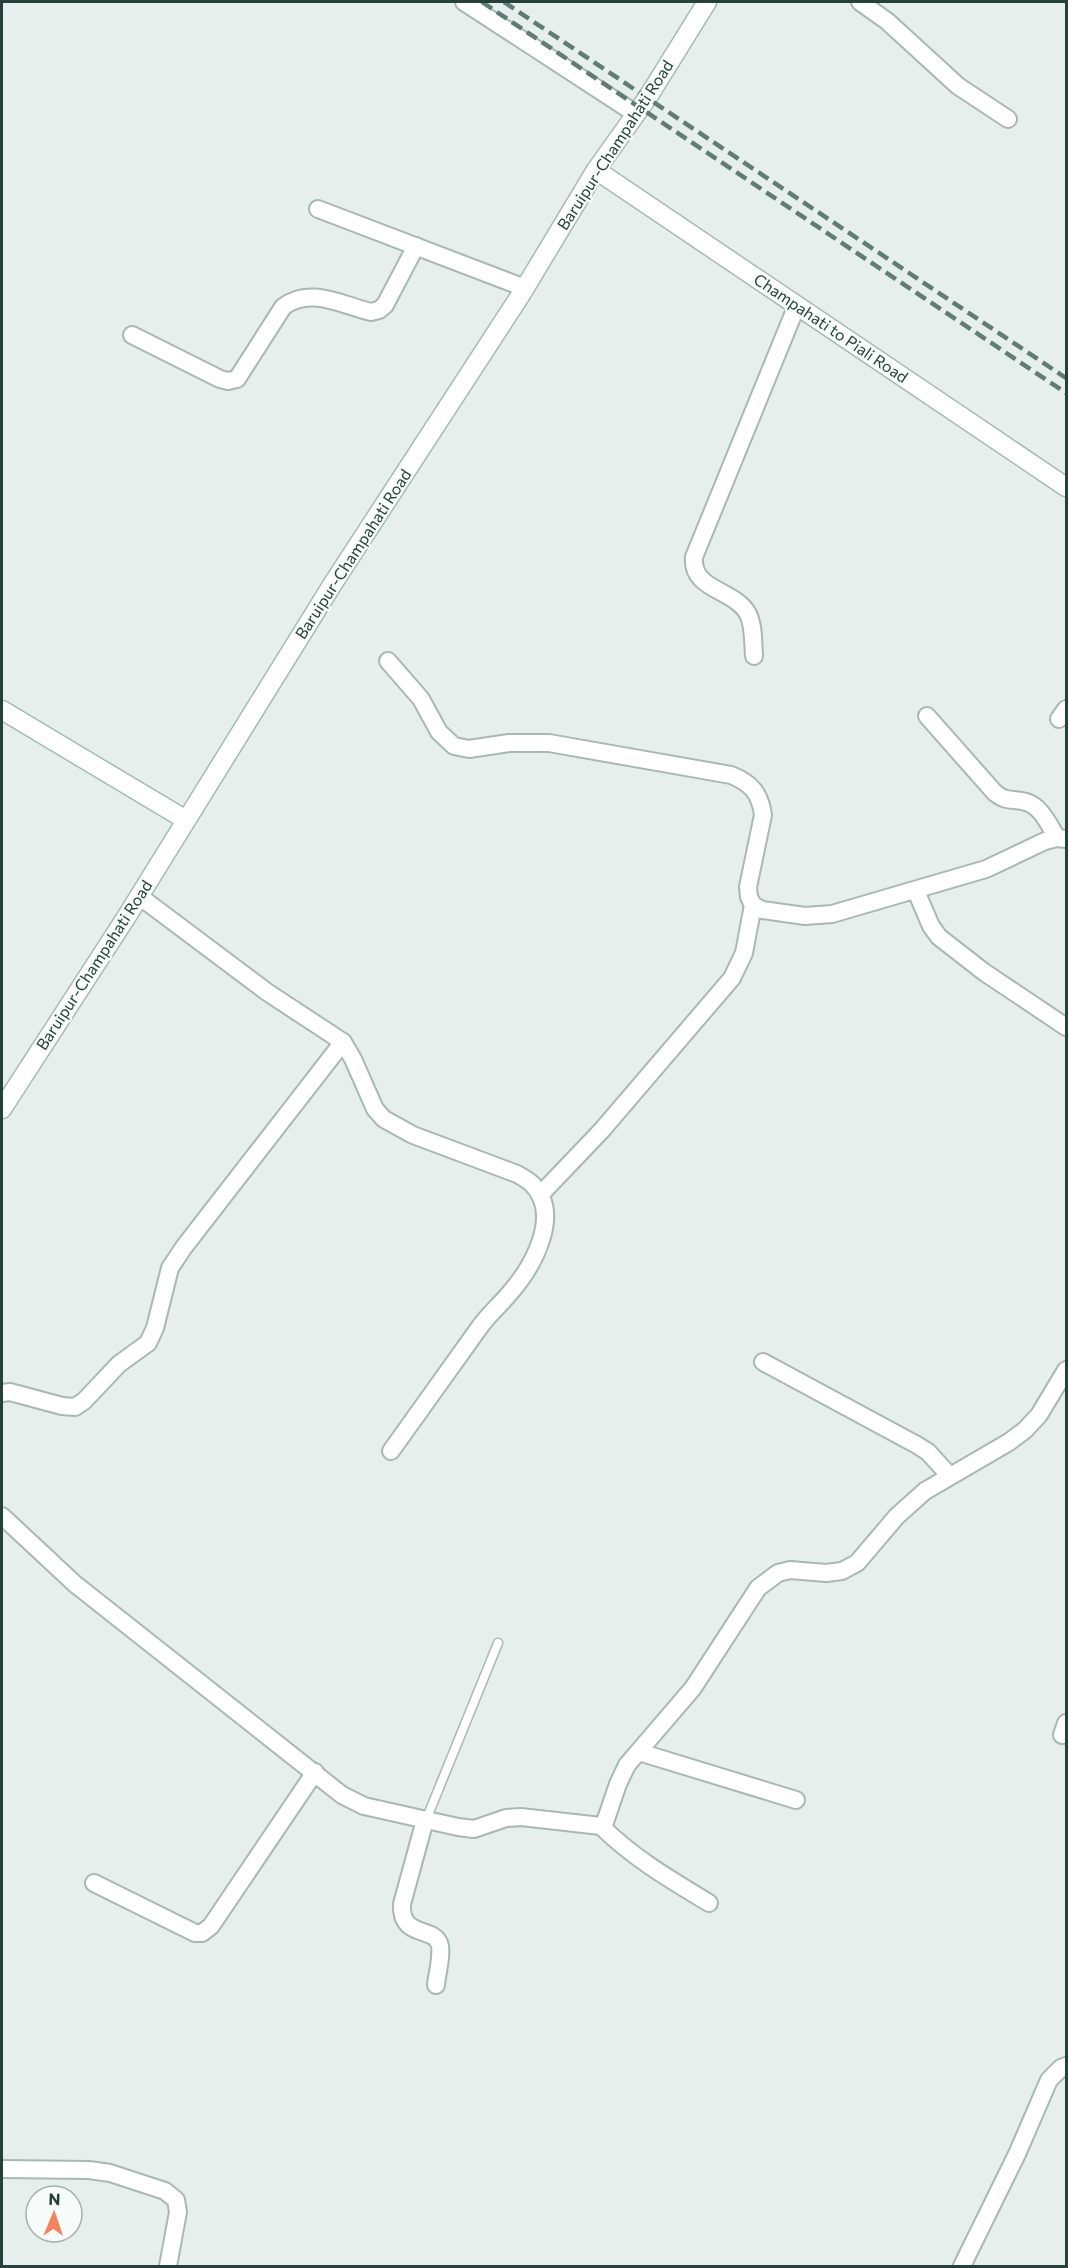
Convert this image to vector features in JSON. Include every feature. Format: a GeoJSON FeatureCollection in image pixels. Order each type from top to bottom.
{"type":"FeatureCollection","features":[{"type":"Feature","properties":{"kind":"main road","name":"Baruipur-Champahati Road"},"geometry":{"type":"LineString","coordinates":[[2,1109],[139,896],[338,575],[525,288],[596,170],[636,114],[708,2]]}},
{"type":"Feature","properties":{"kind":"main road","name":"Champahati to Piali Road"},"geometry":{"type":"LineString","coordinates":[[596,170],[1066,487]]}},
{"type":"Feature","properties":{"kind":"main road"},"geometry":{"type":"LineString","coordinates":[[2,710],[186,820]]}},
{"type":"Feature","properties":{"kind":"street"},"geometry":{"type":"LineString","coordinates":[[464,2],[636,114]]}},
{"type":"Feature","properties":{"kind":"street"},"geometry":{"type":"LineString","coordinates":[[860,2],[887,21],[957,86],[1008,119]]}},
{"type":"Feature","properties":{"kind":"street"},"geometry":{"type":"LineString","coordinates":[[318,209],[525,288]]}},
{"type":"Feature","properties":{"kind":"street"},"geometry":{"type":"LineString","coordinates":[[132,335],[220,379],[228,381],[237,379],[284,308],[292,300],[318,297],[371,312],[379,310],[386,305],[416,246]]}},
{"type":"Feature","properties":{"kind":"street"},"geometry":{"type":"LineString","coordinates":[[754,656],[752,627],[748,613],[735,601],[698,577],[693,568],[694,557],[797,305]]}},
{"type":"Feature","properties":{"kind":"street"},"geometry":{"type":"LineString","coordinates":[[388,662],[421,699],[440,732],[454,746],[469,749],[508,743],[549,743],[731,775],[747,782],[762,803],[763,815],[748,887],[749,897],[753,905],[762,910],[783,914],[805,916],[832,914],[986,869],[1045,841],[1062,838],[1034,805],[1024,801],[1002,799],[995,793],[927,716]]}},
{"type":"Feature","properties":{"kind":"street"},"geometry":{"type":"LineString","coordinates":[[916,891],[931,926],[939,936],[984,972],[1066,1027]]}},
{"type":"Feature","properties":{"kind":"street"},"geometry":{"type":"LineString","coordinates":[[139,896],[267,992],[343,1042],[375,1109],[384,1119],[413,1135],[517,1174],[532,1183],[545,1206],[545,1226],[526,1272],[510,1294],[484,1320],[391,1451]]}},
{"type":"Feature","properties":{"kind":"street"},"geometry":{"type":"LineString","coordinates":[[540,1195],[602,1130],[732,978],[744,953],[753,905]]}},
{"type":"Feature","properties":{"kind":"street"},"geometry":{"type":"LineString","coordinates":[[2,1393],[10,1392],[62,1406],[75,1407],[84,1401],[119,1364],[147,1343],[155,1329],[170,1268],[343,1042]]}},
{"type":"Feature","properties":{"kind":"street"},"geometry":{"type":"LineString","coordinates":[[763,1362],[918,1444],[949,1475]]}},
{"type":"Feature","properties":{"kind":"street"},"geometry":{"type":"LineString","coordinates":[[601,1826],[605,1822],[623,1774],[693,1688],[758,1588],[770,1577],[790,1570],[842,1571],[857,1563],[897,1516],[925,1491],[1009,1442],[1025,1430],[1039,1415],[1066,1370]]}},
{"type":"Feature","properties":{"kind":"street"},"geometry":{"type":"LineString","coordinates":[[2,1516],[75,1584],[191,1678],[342,1795],[364,1806],[474,1828],[506,1818],[521,1817],[601,1826],[622,1848],[709,1903]]}},
{"type":"Feature","properties":{"kind":"street"},"geometry":{"type":"LineString","coordinates":[[639,1752],[796,1800]]}},
{"type":"Feature","properties":{"kind":"street"},"geometry":{"type":"LineString","coordinates":[[94,1883],[195,1933],[202,1934],[211,1926],[315,1772]]}},
{"type":"Feature","properties":{"kind":"street"},"geometry":{"type":"LineString","coordinates":[[425,1820],[401,1914],[403,1920],[412,1929],[434,1937],[438,1941],[441,1948],[436,1985]]}},
{"type":"Feature","properties":{"kind":"street"},"geometry":{"type":"LineString","coordinates":[[962,2266],[1017,2154],[1049,2080],[1066,2066]]}},
{"type":"Feature","properties":{"kind":"street"},"geometry":{"type":"LineString","coordinates":[[2,2169],[89,2170],[110,2173],[165,2190],[176,2200],[178,2212],[168,2266]]}},
{"type":"Feature","properties":{"kind":"lane"},"geometry":{"type":"LineString","coordinates":[[425,1820],[498,1643]]}},
{"type":"Feature","properties":{"kind":"railway"},"geometry":{"type":"LineString","coordinates":[[482,2],[1066,393]]}},
{"type":"Feature","properties":{"kind":"railway"},"geometry":{"type":"LineString","coordinates":[[504,2],[1066,378]]}}]}
